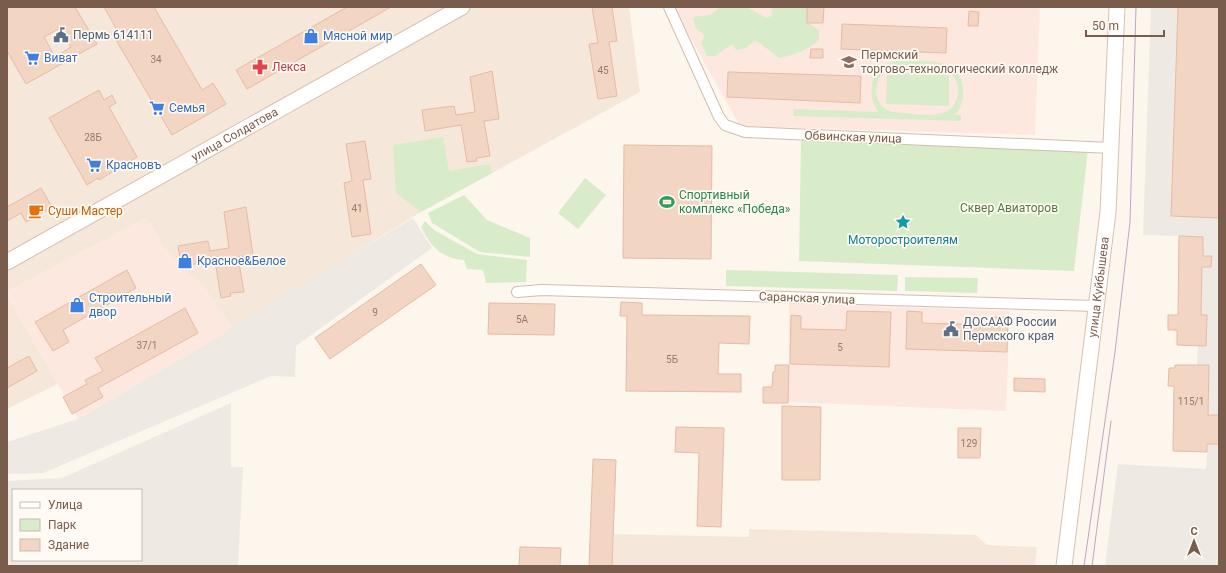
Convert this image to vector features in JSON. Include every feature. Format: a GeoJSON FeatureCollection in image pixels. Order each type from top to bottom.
{"type":"FeatureCollection","features":[{"type":"Feature","properties":{"kind":"main road","name":"улица Солдатова"},"geometry":{"type":"LineString","coordinates":[[7,262],[462,7]]}},
{"type":"Feature","properties":{"kind":"main road","name":"улица Куйбышева"},"geometry":{"type":"LineString","coordinates":[[1064,566],[1108,212],[1117,7]]}},
{"type":"Feature","properties":{"kind":"street","name":"Обвинская улица"},"geometry":{"type":"LineString","coordinates":[[669,7],[719,117],[725,125],[744,132],[1112,148]]}},
{"type":"Feature","properties":{"kind":"street","name":"Саранская улица"},"geometry":{"type":"LineString","coordinates":[[517,292],[542,290],[1097,306]]}},
{"type":"Feature","properties":{"kind":"shaded area"},"geometry":{"type":"Polygon","coordinates":[[[7,7],[629,7],[640,92],[421,212],[232,328],[201,283],[184,272],[164,248],[146,218],[7,292],[7,7]]]}},
{"type":"Feature","properties":{"kind":"shaded area"},"geometry":{"type":"Polygon","coordinates":[[[673,7],[1040,7],[1035,135],[740,126],[673,7]]]}},
{"type":"Feature","properties":{"kind":"shaded area"},"geometry":{"type":"Polygon","coordinates":[[[1151,7],[1219,7],[1219,566],[1105,566],[1118,464],[1206,469],[1207,452],[1173,451],[1174,387],[1168,386],[1169,368],[1174,368],[1175,365],[1197,365],[1198,345],[1177,345],[1177,331],[1168,330],[1168,315],[1178,315],[1179,236],[1143,235],[1151,7]]]}},
{"type":"Feature","properties":{"kind":"shaded area"},"geometry":{"type":"Polygon","coordinates":[[[146,218],[164,248],[184,272],[201,283],[232,328],[78,419],[7,296],[7,292],[146,218]]]}},
{"type":"Feature","properties":{"kind":"shaded area"},"geometry":{"type":"Polygon","coordinates":[[[413,218],[432,248],[296,346],[295,377],[271,376],[43,473],[7,474],[7,442],[78,419],[224,333],[239,322],[413,218]]]}},
{"type":"Feature","properties":{"kind":"shaded area"},"geometry":{"type":"Polygon","coordinates":[[[7,296],[58,384],[7,409],[7,296]]]}},
{"type":"Feature","properties":{"kind":"shaded area"},"geometry":{"type":"Polygon","coordinates":[[[789,303],[1010,311],[1006,411],[788,402],[789,303]]]}},
{"type":"Feature","properties":{"kind":"shaded area"},"geometry":{"type":"Polygon","coordinates":[[[231,403],[231,467],[243,467],[238,566],[7,566],[7,481],[62,478],[231,403]]]}},
{"type":"Feature","properties":{"kind":"shaded area"},"geometry":{"type":"Polygon","coordinates":[[[749,529],[976,535],[987,545],[1037,547],[1035,566],[609,566],[609,534],[749,537],[749,529]]]}},
{"type":"Feature","properties":{"kind":"green space"},"geometry":{"type":"Polygon","coordinates":[[[720,7],[746,7],[767,18],[772,15],[771,7],[806,7],[810,24],[819,30],[819,40],[800,52],[779,58],[758,42],[754,41],[746,48],[736,50],[732,44],[715,56],[707,56],[701,43],[705,36],[695,27],[693,17],[710,15],[720,7]]]}},
{"type":"Feature","properties":{"kind":"green space"},"geometry":{"type":"Polygon","coordinates":[[[893,61],[926,61],[947,65],[955,70],[960,78],[963,89],[962,103],[955,115],[961,115],[961,121],[793,116],[794,109],[878,112],[872,97],[872,82],[879,69],[885,64],[893,61]],[[886,68],[878,80],[876,93],[877,99],[880,104],[892,112],[923,115],[943,113],[950,109],[956,102],[958,91],[954,78],[944,69],[886,68]]]}},
{"type":"Feature","properties":{"kind":"green space"},"geometry":{"type":"Polygon","coordinates":[[[887,73],[949,75],[949,106],[886,104],[887,73]]]}},
{"type":"Feature","properties":{"kind":"green space"},"geometry":{"type":"Polygon","coordinates":[[[443,137],[449,171],[490,164],[492,173],[421,212],[396,193],[393,145],[443,137]]]}},
{"type":"Feature","properties":{"kind":"green space","name":"Сквер Авиаторов"},"geometry":{"type":"Polygon","coordinates":[[[801,140],[1088,150],[1074,271],[799,261],[801,140]]]}},
{"type":"Feature","properties":{"kind":"green space"},"geometry":{"type":"Polygon","coordinates":[[[585,178],[606,195],[578,229],[558,213],[585,178]]]}},
{"type":"Feature","properties":{"kind":"green space"},"geometry":{"type":"Polygon","coordinates":[[[464,195],[487,220],[530,238],[530,257],[480,252],[432,223],[428,213],[464,195]]]}},
{"type":"Feature","properties":{"kind":"green space"},"geometry":{"type":"Polygon","coordinates":[[[425,221],[434,230],[477,254],[527,260],[526,282],[486,283],[483,270],[467,269],[464,260],[449,257],[433,246],[421,227],[425,221]]]}},
{"type":"Feature","properties":{"kind":"green space"},"geometry":{"type":"Polygon","coordinates":[[[726,270],[898,275],[897,291],[726,286],[726,270]]]}},
{"type":"Feature","properties":{"kind":"green space"},"geometry":{"type":"Polygon","coordinates":[[[905,277],[978,278],[977,293],[905,291],[905,277]]]}},
{"type":"Feature","properties":{"kind":"building"},"geometry":{"type":"Polygon","coordinates":[[[7,7],[75,7],[97,44],[26,84],[7,51],[7,7]],[[60,28],[44,37],[55,57],[71,47],[60,28]]]}},
{"type":"Feature","properties":{"kind":"building"},"geometry":{"type":"Polygon","coordinates":[[[104,7],[154,7],[202,90],[213,83],[226,104],[172,135],[113,35],[118,32],[104,7]]]}},
{"type":"Feature","properties":{"kind":"building"},"geometry":{"type":"Polygon","coordinates":[[[347,7],[391,7],[247,89],[236,70],[347,7]]]}},
{"type":"Feature","properties":{"kind":"building"},"geometry":{"type":"Polygon","coordinates":[[[592,7],[612,7],[617,41],[609,42],[617,96],[598,99],[589,44],[598,43],[592,7]]]}},
{"type":"Feature","properties":{"kind":"building"},"geometry":{"type":"Polygon","coordinates":[[[807,7],[824,7],[823,23],[807,23],[807,7]]]}},
{"type":"Feature","properties":{"kind":"building"},"geometry":{"type":"Polygon","coordinates":[[[1178,7],[1219,7],[1219,218],[1171,216],[1178,7]]]}},
{"type":"Feature","properties":{"kind":"building"},"geometry":{"type":"Polygon","coordinates":[[[969,11],[979,12],[978,26],[968,26],[969,11]]]}},
{"type":"Feature","properties":{"kind":"building"},"geometry":{"type":"Polygon","coordinates":[[[842,24],[947,28],[946,53],[841,49],[842,24]]]}},
{"type":"Feature","properties":{"kind":"building"},"geometry":{"type":"Polygon","coordinates":[[[811,49],[823,49],[823,58],[810,58],[811,49]]]}},
{"type":"Feature","properties":{"kind":"building"},"geometry":{"type":"Polygon","coordinates":[[[492,71],[499,119],[484,121],[490,156],[476,158],[477,161],[467,162],[461,125],[425,131],[422,110],[454,106],[456,115],[475,112],[470,77],[492,71]]]}},
{"type":"Feature","properties":{"kind":"building"},"geometry":{"type":"Polygon","coordinates":[[[728,72],[861,76],[860,103],[727,97],[728,72]]]}},
{"type":"Feature","properties":{"kind":"building"},"geometry":{"type":"Polygon","coordinates":[[[99,90],[104,100],[112,95],[116,103],[109,107],[137,157],[99,180],[98,178],[87,185],[49,118],[99,90]]]}},
{"type":"Feature","properties":{"kind":"building"},"geometry":{"type":"Polygon","coordinates":[[[365,141],[371,179],[363,180],[371,234],[352,237],[344,183],[352,181],[346,144],[365,141]]]}},
{"type":"Feature","properties":{"kind":"building","name":"Спортивный комплекс «Победа»"},"geometry":{"type":"Polygon","coordinates":[[[624,145],[712,146],[711,259],[623,258],[624,145]]]}},
{"type":"Feature","properties":{"kind":"building"},"geometry":{"type":"Polygon","coordinates":[[[41,188],[52,207],[26,222],[21,213],[7,221],[7,207],[41,188]]]}},
{"type":"Feature","properties":{"kind":"building"},"geometry":{"type":"Polygon","coordinates":[[[246,207],[253,255],[238,257],[244,292],[230,293],[231,296],[221,298],[215,261],[181,266],[178,246],[208,241],[210,251],[229,248],[224,212],[246,207]]]}},
{"type":"Feature","properties":{"kind":"building"},"geometry":{"type":"Polygon","coordinates":[[[1179,236],[1203,237],[1203,256],[1212,256],[1211,267],[1202,267],[1201,315],[1207,315],[1206,346],[1177,345],[1177,330],[1168,330],[1168,315],[1178,315],[1179,236]]]}},
{"type":"Feature","properties":{"kind":"building"},"geometry":{"type":"Polygon","coordinates":[[[421,264],[436,285],[330,359],[315,338],[421,264]]]}},
{"type":"Feature","properties":{"kind":"building"},"geometry":{"type":"Polygon","coordinates":[[[127,270],[136,288],[63,330],[69,342],[53,351],[35,322],[127,270]]]}},
{"type":"Feature","properties":{"kind":"building"},"geometry":{"type":"Polygon","coordinates":[[[621,302],[642,303],[642,315],[750,316],[749,344],[719,343],[718,374],[741,374],[741,392],[626,391],[627,316],[620,316],[621,302]]]}},
{"type":"Feature","properties":{"kind":"building"},"geometry":{"type":"Polygon","coordinates":[[[489,303],[555,304],[554,335],[488,334],[489,303]]]}},
{"type":"Feature","properties":{"kind":"building"},"geometry":{"type":"Polygon","coordinates":[[[185,308],[198,333],[98,388],[103,397],[72,414],[63,397],[87,384],[85,380],[103,371],[95,358],[185,308]]]}},
{"type":"Feature","properties":{"kind":"building"},"geometry":{"type":"Polygon","coordinates":[[[847,311],[891,312],[889,367],[790,364],[791,315],[801,316],[801,329],[846,330],[847,311]]]}},
{"type":"Feature","properties":{"kind":"building"},"geometry":{"type":"Polygon","coordinates":[[[907,311],[922,312],[922,323],[991,325],[991,317],[1008,317],[1007,352],[906,349],[907,311]]]}},
{"type":"Feature","properties":{"kind":"building"},"geometry":{"type":"Polygon","coordinates":[[[29,356],[37,371],[7,388],[7,368],[29,356]]]}},
{"type":"Feature","properties":{"kind":"building"},"geometry":{"type":"Polygon","coordinates":[[[775,365],[789,365],[788,403],[763,403],[763,387],[772,387],[775,365]]]}},
{"type":"Feature","properties":{"kind":"building"},"geometry":{"type":"Polygon","coordinates":[[[1175,365],[1209,365],[1208,415],[1219,415],[1219,444],[1207,444],[1207,452],[1173,451],[1174,386],[1168,386],[1169,368],[1175,368],[1175,365]]]}},
{"type":"Feature","properties":{"kind":"building"},"geometry":{"type":"Polygon","coordinates":[[[1014,378],[1045,379],[1045,392],[1014,391],[1014,378]]]}},
{"type":"Feature","properties":{"kind":"building"},"geometry":{"type":"Polygon","coordinates":[[[782,406],[821,407],[820,480],[782,480],[782,406]]]}},
{"type":"Feature","properties":{"kind":"building"},"geometry":{"type":"Polygon","coordinates":[[[676,427],[724,428],[721,527],[697,526],[699,453],[675,452],[676,427]]]}},
{"type":"Feature","properties":{"kind":"building"},"geometry":{"type":"Polygon","coordinates":[[[958,428],[981,428],[980,458],[958,458],[958,428]]]}},
{"type":"Feature","properties":{"kind":"building"},"geometry":{"type":"Polygon","coordinates":[[[593,459],[616,460],[612,566],[589,566],[593,459]]]}},
{"type":"Feature","properties":{"kind":"building"},"geometry":{"type":"Polygon","coordinates":[[[520,547],[561,548],[560,566],[519,566],[520,547]]]}},
{"type":"Feature","properties":{"kind":"tram line"},"geometry":{"type":"LineString","coordinates":[[1084,566],[1115,352],[1130,222],[1136,7]]}},
{"type":"Feature","properties":{"kind":"tram line"},"geometry":{"type":"LineString","coordinates":[[1092,566],[1111,421]]}},
{"type":"Feature","properties":{"kind":"place","name":"Пермь 614111"},"geometry":{"type":"Point","coordinates":[61,35]}},
{"type":"Feature","properties":{"kind":"place","name":"Мясной мир"},"geometry":{"type":"Point","coordinates":[311,36]}},
{"type":"Feature","properties":{"kind":"place","name":"Виват"},"geometry":{"type":"Point","coordinates":[32,58]}},
{"type":"Feature","properties":{"kind":"place","name":"Пермский торгово-технологический колледж"},"geometry":{"type":"Point","coordinates":[849,62]}},
{"type":"Feature","properties":{"kind":"place","name":"Лекса"},"geometry":{"type":"Point","coordinates":[260,67]}},
{"type":"Feature","properties":{"kind":"place","name":"Семья"},"geometry":{"type":"Point","coordinates":[157,108]}},
{"type":"Feature","properties":{"kind":"place","name":"Красновъ"},"geometry":{"type":"Point","coordinates":[94,165]}},
{"type":"Feature","properties":{"kind":"place","name":"Спортивный комплекс «Победа»"},"geometry":{"type":"Point","coordinates":[667,202]}},
{"type":"Feature","properties":{"kind":"place","name":"Суши Мастер"},"geometry":{"type":"Point","coordinates":[36,211]}},
{"type":"Feature","properties":{"kind":"place","name":"Моторостроителям"},"geometry":{"type":"Point","coordinates":[903,222]}},
{"type":"Feature","properties":{"kind":"place","name":"Красное&Белое"},"geometry":{"type":"Point","coordinates":[185,261]}},
{"type":"Feature","properties":{"kind":"place","name":"Строительный двор"},"geometry":{"type":"Point","coordinates":[77,305]}},
{"type":"Feature","properties":{"kind":"place","name":"ДОСААФ России Пермского края"},"geometry":{"type":"Point","coordinates":[951,329]}}]}
